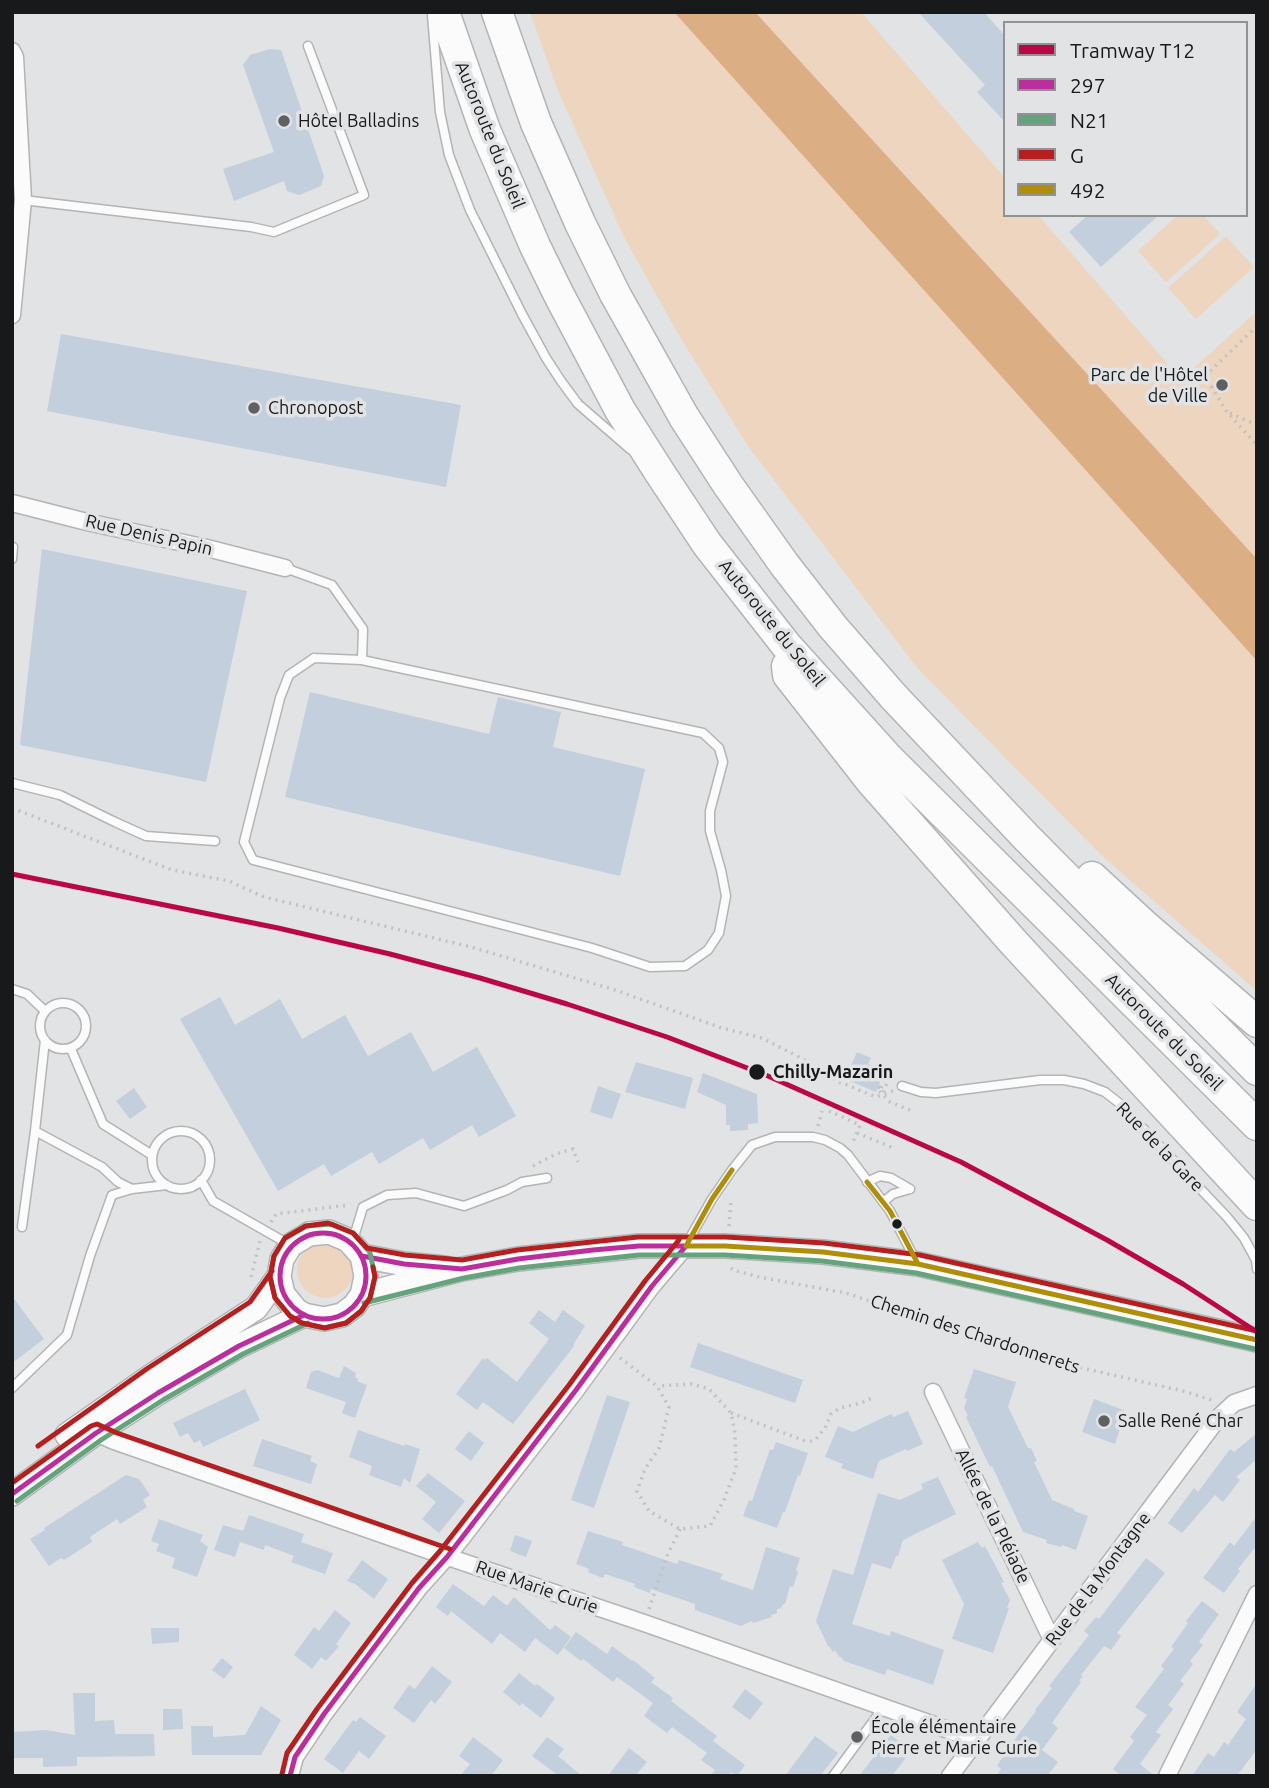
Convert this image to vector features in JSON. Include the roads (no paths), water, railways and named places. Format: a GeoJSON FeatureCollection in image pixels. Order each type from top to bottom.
{"type":"FeatureCollection","features":[{"type":"Feature","properties":{"kind":"highway","name":"Autoroute du Soleil"},"geometry":{"type":"LineString","coordinates":[[444,12],[485,130],[535,246],[620,410],[707,544],[786,645],[890,760],[1257,1125]]}},
{"type":"Feature","properties":{"kind":"highway"},"geometry":{"type":"LineString","coordinates":[[497,12],[536,123],[615,294],[684,417],[784,564],[833,627],[893,696],[1026,837],[1257,1070]]}},
{"type":"Feature","properties":{"kind":"highway"},"geometry":{"type":"LineString","coordinates":[[786,645],[788,675],[871,781],[1015,943],[1257,1205]]}},
{"type":"Feature","properties":{"kind":"highway"},"geometry":{"type":"LineString","coordinates":[[1026,837],[1057,845],[1143,924],[1257,1022]]}},
{"type":"Feature","properties":{"kind":"main road"},"geometry":{"type":"LineString","coordinates":[[329,1233],[348,1240],[357,1250],[366,1276],[362,1296],[342,1315],[324,1319],[304,1315],[296,1310],[283,1294],[279,1276],[282,1259],[291,1245],[309,1234],[329,1233]]}},
{"type":"Feature","properties":{"kind":"main road"},"geometry":{"type":"LineString","coordinates":[[362,1296],[462,1269],[518,1259],[639,1246],[725,1246],[822,1252],[918,1264],[1257,1340]]}},
{"type":"Feature","properties":{"kind":"main road"},"geometry":{"type":"LineString","coordinates":[[357,1250],[404,1264],[462,1269]]}},
{"type":"Feature","properties":{"kind":"main road"},"geometry":{"type":"LineString","coordinates":[[12,1476],[123,1395],[256,1308],[279,1276]]}},
{"type":"Feature","properties":{"kind":"main road"},"geometry":{"type":"LineString","coordinates":[[12,1494],[96,1433],[158,1393],[239,1346],[304,1315]]}},
{"type":"Feature","properties":{"kind":"street"},"geometry":{"type":"LineString","coordinates":[[12,51],[15,57],[23,200],[12,315]]}},
{"type":"Feature","properties":{"kind":"street","name":"Rue Denis Papin"},"geometry":{"type":"LineString","coordinates":[[12,503],[285,568]]}},
{"type":"Feature","properties":{"kind":"street"},"geometry":{"type":"LineString","coordinates":[[290,1776],[295,1757],[324,1714],[686,1246]]}},
{"type":"Feature","properties":{"kind":"street","name":"Allée de la Pléiade"},"geometry":{"type":"LineString","coordinates":[[933,1392],[1052,1640]]}},
{"type":"Feature","properties":{"kind":"street","name":"Rue de la Montagne"},"geometry":{"type":"LineString","coordinates":[[950,1776],[1219,1418],[1234,1403],[1257,1395]]}},
{"type":"Feature","properties":{"kind":"street","name":"Rue Marie Curie"},"geometry":{"type":"LineString","coordinates":[[96,1433],[977,1740]]}},
{"type":"Feature","properties":{"kind":"street"},"geometry":{"type":"LineString","coordinates":[[1167,1776],[1257,1594]]}},
{"type":"Feature","properties":{"kind":"lane"},"geometry":{"type":"LineString","coordinates":[[432,12],[440,112],[449,155],[470,210],[546,359],[578,404],[660,473]]}},
{"type":"Feature","properties":{"kind":"lane"},"geometry":{"type":"LineString","coordinates":[[23,200],[274,232],[365,195],[308,46]]}},
{"type":"Feature","properties":{"kind":"lane"},"geometry":{"type":"LineString","coordinates":[[12,559],[13,548]]}},
{"type":"Feature","properties":{"kind":"lane"},"geometry":{"type":"LineString","coordinates":[[285,568],[332,585],[363,629],[362,660]]}},
{"type":"Feature","properties":{"kind":"lane"},"geometry":{"type":"LineString","coordinates":[[314,658],[362,660],[703,733],[719,748],[723,762],[710,811],[710,831],[726,896],[719,933],[708,950],[685,967],[650,967],[592,948],[253,860],[244,842],[280,698],[289,675],[314,658]]}},
{"type":"Feature","properties":{"kind":"lane"},"geometry":{"type":"LineString","coordinates":[[12,783],[60,794],[146,835],[215,841]]}},
{"type":"Feature","properties":{"kind":"lane"},"geometry":{"type":"LineString","coordinates":[[12,989],[27,994],[45,1011]]}},
{"type":"Feature","properties":{"kind":"lane"},"geometry":{"type":"LineString","coordinates":[[61,1003],[76,1007],[81,1012],[85,1018],[86,1033],[77,1045],[62,1050],[45,1040],[40,1030],[40,1022],[45,1011],[61,1003]]}},
{"type":"Feature","properties":{"kind":"lane"},"geometry":{"type":"LineString","coordinates":[[22,1227],[45,1040]]}},
{"type":"Feature","properties":{"kind":"lane"},"geometry":{"type":"LineString","coordinates":[[71,1049],[103,1124],[152,1154]]}},
{"type":"Feature","properties":{"kind":"lane","name":"Rue de la Gare"},"geometry":{"type":"LineString","coordinates":[[902,1086],[936,1093],[1040,1080],[1063,1080],[1105,1092],[1119,1103],[1227,1217],[1244,1238],[1256,1260],[1257,1269]]}},
{"type":"Feature","properties":{"kind":"lane"},"geometry":{"type":"LineString","coordinates":[[35,1131],[102,1167],[118,1182],[132,1189]]}},
{"type":"Feature","properties":{"kind":"lane"},"geometry":{"type":"LineString","coordinates":[[13,1385],[67,1335],[90,1256],[112,1195],[132,1189],[167,1185],[184,1188],[193,1186],[206,1174],[209,1165],[207,1147],[194,1134],[177,1131],[168,1134],[155,1146],[152,1164],[160,1180],[167,1185]]}},
{"type":"Feature","properties":{"kind":"lane"},"geometry":{"type":"LineString","coordinates":[[686,1246],[712,1199],[752,1145],[775,1137],[813,1137],[825,1140],[848,1155],[890,1211],[918,1264]]}},
{"type":"Feature","properties":{"kind":"lane"},"geometry":{"type":"LineString","coordinates":[[867,1182],[880,1176],[891,1178],[910,1189],[893,1194],[883,1202]]}},
{"type":"Feature","properties":{"kind":"lane"},"geometry":{"type":"LineString","coordinates":[[357,1250],[363,1207],[387,1195],[416,1193],[464,1206],[522,1182],[547,1178]]}},
{"type":"Feature","properties":{"kind":"lane"},"geometry":{"type":"LineString","coordinates":[[201,1180],[214,1201],[291,1245]]}},
{"type":"Feature","properties":{"kind":"lane"},"geometry":{"type":"LineString","coordinates":[[834,1776],[882,1707]]}},
{"type":"Feature","properties":{"kind":"tram line","name":"T12"},"geometry":{"type":"LineString","coordinates":[[12,874],[278,928],[390,954],[567,1004],[667,1037],[768,1076],[961,1162],[1107,1240],[1183,1284],[1257,1332]]}},
{"type":"Feature","properties":{"kind":"place","name":"Hôtel Balladins"},"geometry":{"type":"Point","coordinates":[284,121]}},
{"type":"Feature","properties":{"kind":"place","name":"Parc de l'Hôtel de Ville"},"geometry":{"type":"Point","coordinates":[1222,385]}},
{"type":"Feature","properties":{"kind":"place","name":"Chronopost"},"geometry":{"type":"Point","coordinates":[254,408]}},
{"type":"Feature","properties":{"kind":"place","name":"Chilly-Mazarin"},"geometry":{"type":"Point","coordinates":[757,1072]}},
{"type":"Feature","properties":{"kind":"place","name":"Salle René Char"},"geometry":{"type":"Point","coordinates":[1104,1421]}},
{"type":"Feature","properties":{"kind":"place","name":"École élémentaire Pierre et Marie Curie"},"geometry":{"type":"Point","coordinates":[857,1737]}}]}
